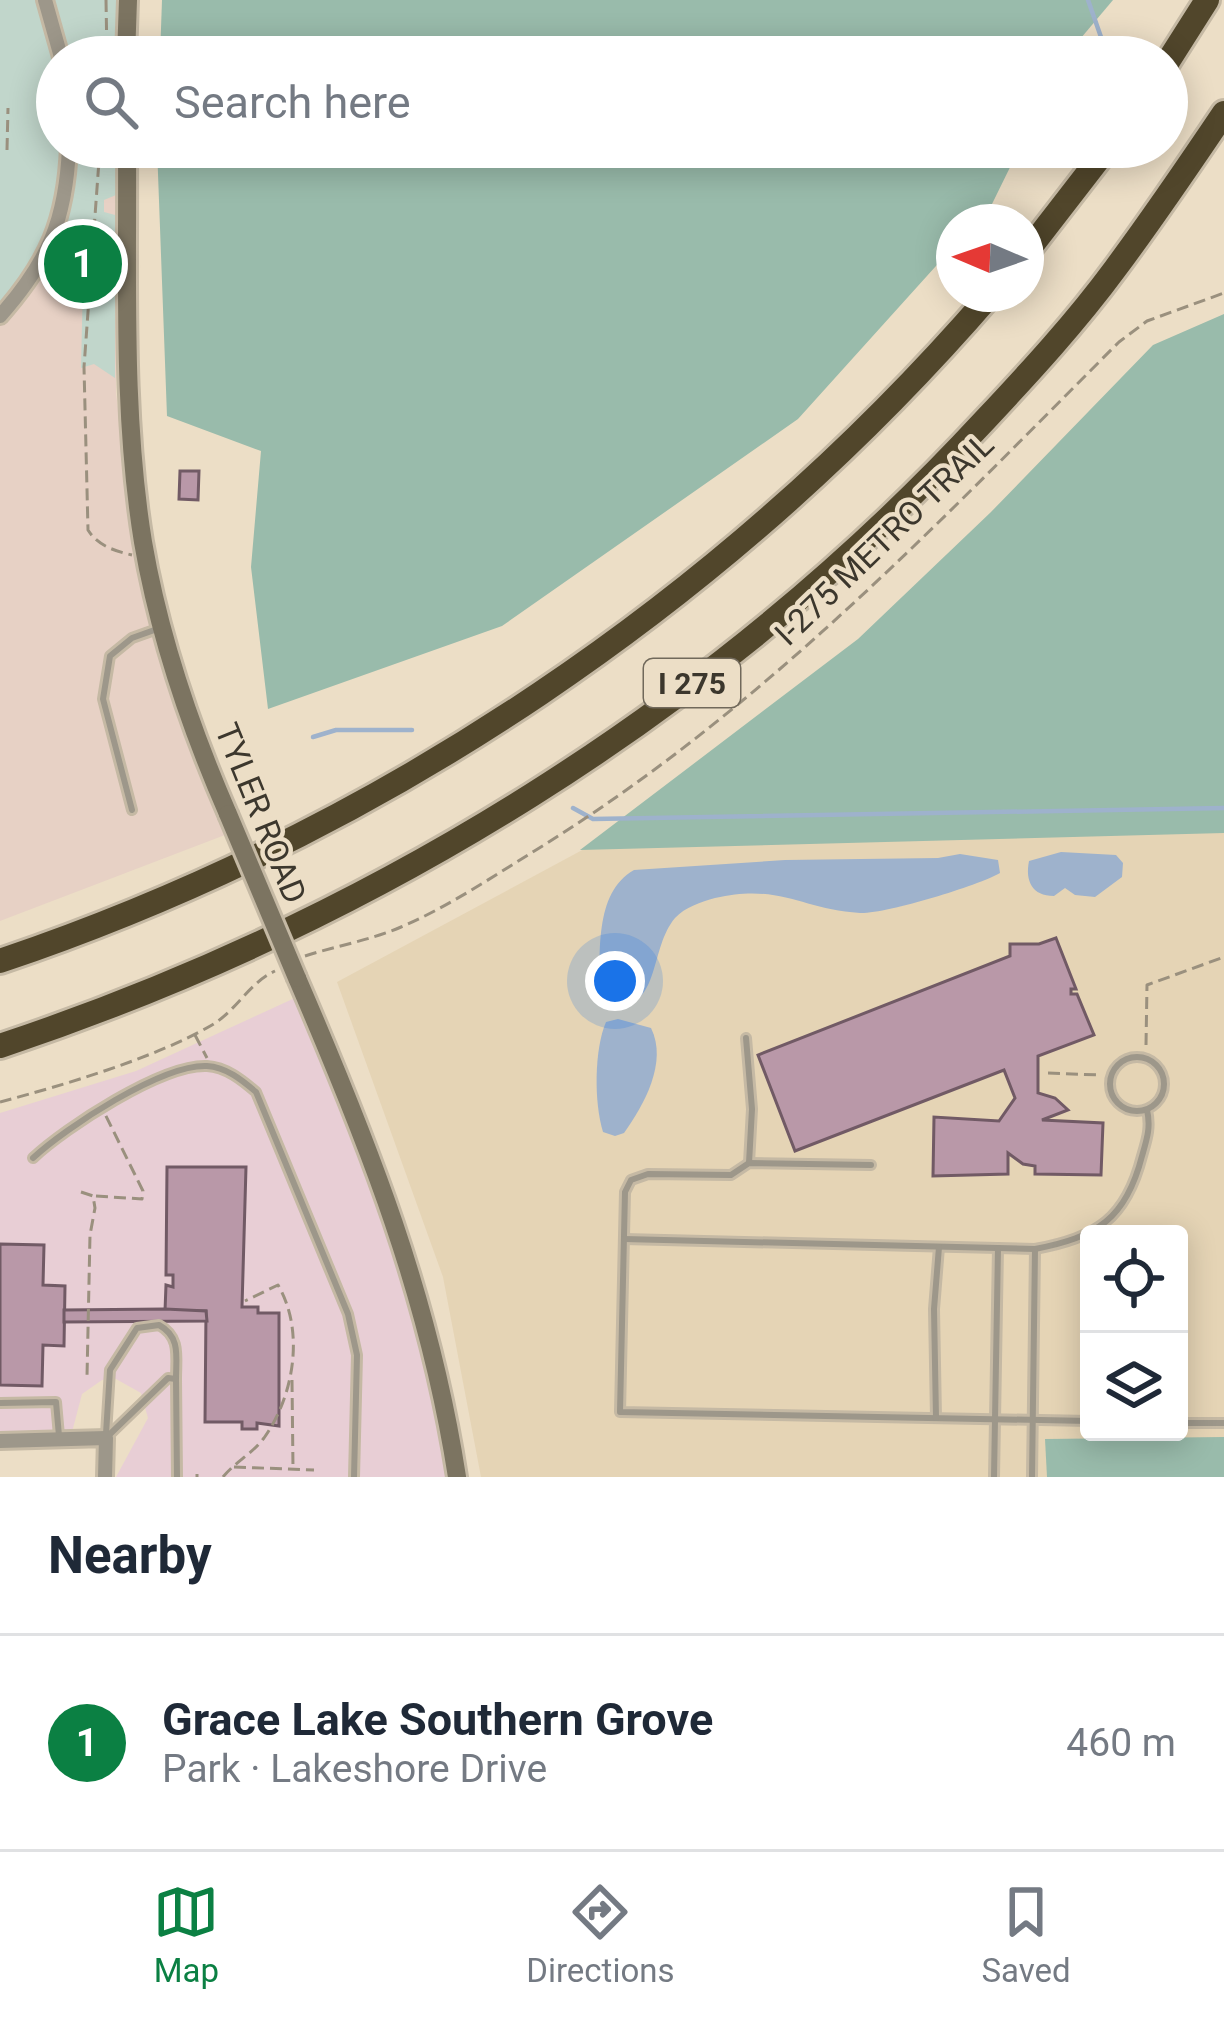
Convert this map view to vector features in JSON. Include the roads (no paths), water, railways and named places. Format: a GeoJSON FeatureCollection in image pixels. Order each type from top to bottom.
{"type":"FeatureCollection","features":[{"type":"Feature","properties":{"kind":"highway"},"geometry":{"type":"LineString","coordinates":[[1184,36],[1207,0]]}},
{"type":"Feature","properties":{"kind":"highway","name":"I 275"},"geometry":{"type":"LineString","coordinates":[[1188,164],[1224,112]]}},
{"type":"Feature","properties":{"kind":"highway"},"geometry":{"type":"LineString","coordinates":[[1044,230],[1092,168]]}},
{"type":"Feature","properties":{"kind":"highway","name":"I 275"},"geometry":{"type":"LineString","coordinates":[[0,1046],[172,981],[352,899],[538,790],[701,677],[857,548],[988,418],[1115,270],[1185,168]]}},
{"type":"Feature","properties":{"kind":"highway","name":"I 275"},"geometry":{"type":"LineString","coordinates":[[0,962],[166,897],[381,792],[502,720],[642,621],[743,541],[860,435],[975,312]]}},
{"type":"Feature","properties":{"kind":"street"},"geometry":{"type":"LineString","coordinates":[[45,0],[55,36]]}},
{"type":"Feature","properties":{"kind":"street"},"geometry":{"type":"LineString","coordinates":[[127,36],[128,0]]}},
{"type":"Feature","properties":{"kind":"street"},"geometry":{"type":"LineString","coordinates":[[0,316],[47,256],[62,206],[67,168]]}},
{"type":"Feature","properties":{"kind":"street","name":"TYLER ROAD"},"geometry":{"type":"LineString","coordinates":[[127,168],[131,435],[146,558],[163,627],[184,701],[228,814],[397,1224],[430,1338],[457,1477]]}},
{"type":"Feature","properties":{"kind":"street"},"geometry":{"type":"LineString","coordinates":[[0,1441],[106,1438],[105,1477]]}},
{"type":"Feature","properties":{"kind":"lane"},"geometry":{"type":"LineString","coordinates":[[132,810],[104,699],[110,656],[132,638],[163,627]]}},
{"type":"Feature","properties":{"kind":"lane"},"geometry":{"type":"LineString","coordinates":[[746,1038],[752,1109],[749,1163]]}},
{"type":"Feature","properties":{"kind":"lane"},"geometry":{"type":"LineString","coordinates":[[1145,1058],[1146,1045]]}},
{"type":"Feature","properties":{"kind":"lane"},"geometry":{"type":"LineString","coordinates":[[1130,1058],[1145,1058],[1159,1067],[1165,1083],[1160,1099],[1148,1109],[1124,1108],[1111,1089],[1116,1067],[1130,1058]]}},
{"type":"Feature","properties":{"kind":"lane"},"geometry":{"type":"LineString","coordinates":[[33,1158],[101,1107],[184,1068],[210,1065],[238,1076],[256,1092],[348,1314],[357,1355],[354,1477]]}},
{"type":"Feature","properties":{"kind":"lane"},"geometry":{"type":"LineString","coordinates":[[624,1239],[1035,1249],[1072,1242],[1108,1223],[1134,1189],[1150,1126],[1148,1109]]}},
{"type":"Feature","properties":{"kind":"lane"},"geometry":{"type":"LineString","coordinates":[[871,1165],[749,1163],[731,1174],[635,1177],[625,1192],[620,1412],[1080,1421]]}},
{"type":"Feature","properties":{"kind":"lane"},"geometry":{"type":"LineString","coordinates":[[936,1418],[934,1309],[939,1246]]}},
{"type":"Feature","properties":{"kind":"lane"},"geometry":{"type":"LineString","coordinates":[[994,1477],[998,1248]]}},
{"type":"Feature","properties":{"kind":"lane"},"geometry":{"type":"LineString","coordinates":[[1032,1477],[1035,1249]]}},
{"type":"Feature","properties":{"kind":"lane"},"geometry":{"type":"LineString","coordinates":[[106,1438],[110,1370],[137,1328],[159,1325],[176,1343],[177,1477]]}},
{"type":"Feature","properties":{"kind":"lane"},"geometry":{"type":"LineString","coordinates":[[106,1438],[168,1378],[176,1379]]}},
{"type":"Feature","properties":{"kind":"lane"},"geometry":{"type":"LineString","coordinates":[[0,1403],[56,1402],[59,1439]]}},
{"type":"Feature","properties":{"kind":"lane"},"geometry":{"type":"LineString","coordinates":[[1188,1423],[1224,1423]]}},
{"type":"Feature","properties":{"kind":"water"},"geometry":{"type":"Polygon","coordinates":[[[1061,852],[1116,855],[1123,863],[1122,877],[1095,897],[1075,895],[1065,888],[1054,896],[1040,893],[1029,881],[1029,861],[1061,852]]]}},
{"type":"Feature","properties":{"kind":"water"},"geometry":{"type":"Polygon","coordinates":[[[960,854],[998,860],[1000,873],[931,898],[873,912],[840,911],[757,894],[699,903],[675,918],[645,991],[635,1001],[602,1003],[599,996],[605,909],[621,880],[634,870],[960,854]]]}},
{"type":"Feature","properties":{"kind":"water"},"geometry":{"type":"Polygon","coordinates":[[[618,1019],[651,1028],[657,1055],[639,1110],[624,1133],[615,1136],[603,1132],[597,1077],[606,1022],[618,1019]]]}},
{"type":"Feature","properties":{"kind":"waterway"},"geometry":{"type":"LineString","coordinates":[[1088,0],[1101,36]]}},
{"type":"Feature","properties":{"kind":"waterway"},"geometry":{"type":"LineString","coordinates":[[313,737],[336,730],[412,730]]}},
{"type":"Feature","properties":{"kind":"waterway"},"geometry":{"type":"LineString","coordinates":[[573,808],[593,819],[1224,808]]}},
{"type":"Feature","properties":{"kind":"place","name":"Grace Lake Southern Grove"},"geometry":{"type":"Point","coordinates":[83,264]}}]}
